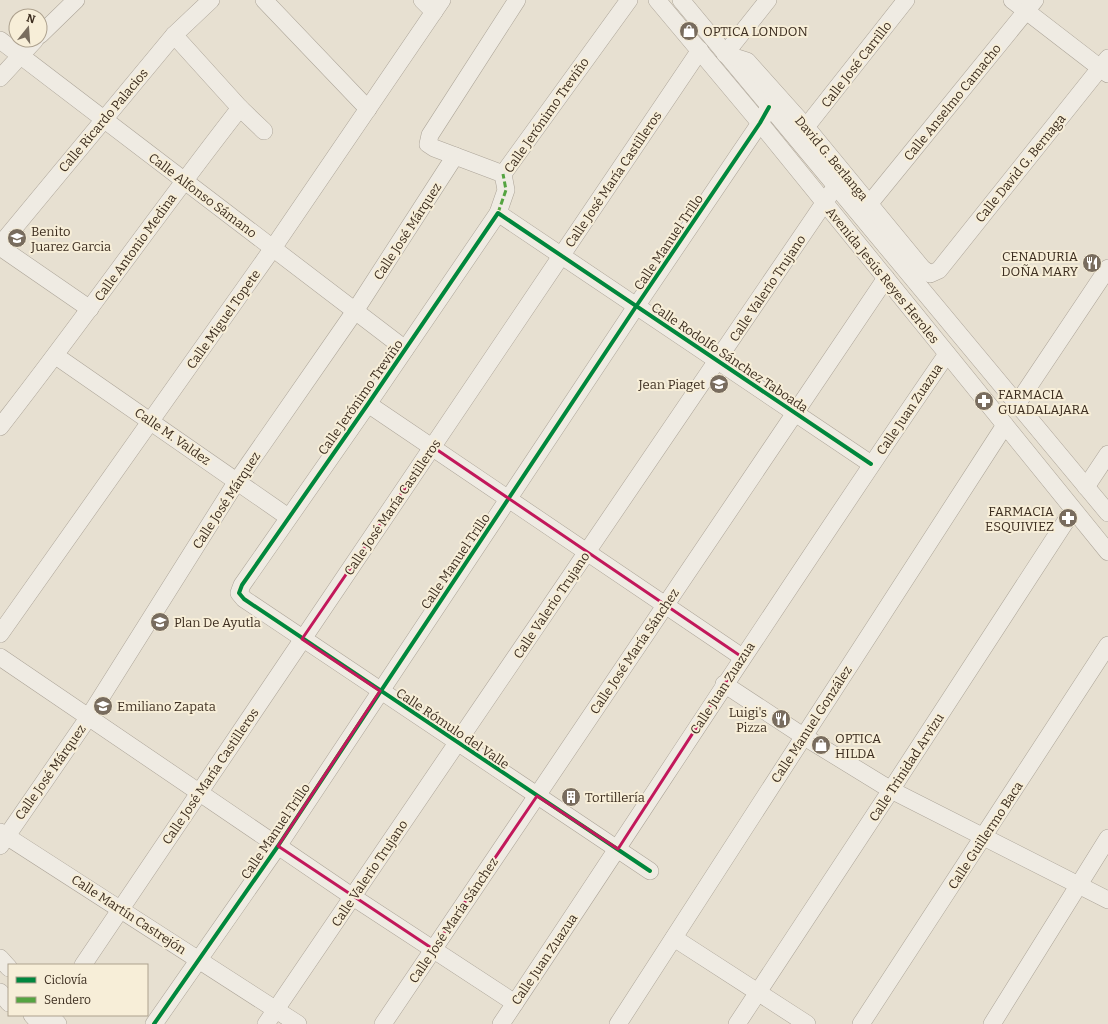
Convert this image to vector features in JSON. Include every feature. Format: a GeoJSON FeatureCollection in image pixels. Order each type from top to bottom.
{"type":"FeatureCollection","features":[{"type":"Feature","properties":{"kind":"street"},"geometry":{"type":"LineString","coordinates":[[48,27],[76,0]]}},
{"type":"Feature","properties":{"kind":"street","name":"Calle Ricardo Palacios"},"geometry":{"type":"LineString","coordinates":[[0,246],[103,119],[174,35],[211,0]]}},
{"type":"Feature","properties":{"kind":"street"},"geometry":{"type":"LineString","coordinates":[[264,0],[368,109]]}},
{"type":"Feature","properties":{"kind":"street"},"geometry":{"type":"LineString","coordinates":[[503,174],[434,148],[428,144],[430,135],[518,0]]}},
{"type":"Feature","properties":{"kind":"street","name":"Calle Jerónimo Treviño"},"geometry":{"type":"LineString","coordinates":[[239,593],[242,585],[288,517],[406,349],[498,213],[506,190],[503,174],[629,0]]}},
{"type":"Feature","properties":{"kind":"street","name":"Avenida Jesús Reyes Heroles"},"geometry":{"type":"LineString","coordinates":[[657,0],[760,123],[1108,552]]}},
{"type":"Feature","properties":{"kind":"street","name":"Avenida Jesús Reyes Heroles"},"geometry":{"type":"LineString","coordinates":[[681,0],[835,187],[1108,513]]}},
{"type":"Feature","properties":{"kind":"street"},"geometry":{"type":"LineString","coordinates":[[725,54],[768,0]]}},
{"type":"Feature","properties":{"kind":"street","name":"Calle José Carrillo"},"geometry":{"type":"LineString","coordinates":[[806,127],[906,0]]}},
{"type":"Feature","properties":{"kind":"street"},"geometry":{"type":"LineString","coordinates":[[1012,0],[1031,6],[1105,67]]}},
{"type":"Feature","properties":{"kind":"street","name":"Calle Miguel Topete"},"geometry":{"type":"LineString","coordinates":[[0,634],[274,248],[368,109],[432,4]]}},
{"type":"Feature","properties":{"kind":"street","name":"Calle Anselmo Camacho"},"geometry":{"type":"LineString","coordinates":[[870,203],[1031,6]]}},
{"type":"Feature","properties":{"kind":"street"},"geometry":{"type":"LineString","coordinates":[[174,35],[240,108],[264,131]]}},
{"type":"Feature","properties":{"kind":"street","name":"Calle Alfonso Sámano"},"geometry":{"type":"LineString","coordinates":[[0,40],[406,349]]}},
{"type":"Feature","properties":{"kind":"street"},"geometry":{"type":"LineString","coordinates":[[0,78],[26,48]]}},
{"type":"Feature","properties":{"kind":"street","name":"Calle José María Castilleros"},"geometry":{"type":"LineString","coordinates":[[84,964],[700,50]]}},
{"type":"Feature","properties":{"kind":"street","name":"David G. Berlanga"},"geometry":{"type":"LineString","coordinates":[[725,54],[747,61],[806,127],[922,268],[930,274]]}},
{"type":"Feature","properties":{"kind":"street","name":"Calle David G. Bernaga"},"geometry":{"type":"LineString","coordinates":[[930,274],[939,270],[1105,67]]}},
{"type":"Feature","properties":{"kind":"street","name":"Calle Manuel Trillo"},"geometry":{"type":"LineString","coordinates":[[154,1024],[278,846],[760,123],[769,107]]}},
{"type":"Feature","properties":{"kind":"street","name":"Calle Antonio Medina"},"geometry":{"type":"LineString","coordinates":[[0,427],[56,356],[183,180],[240,108]]}},
{"type":"Feature","properties":{"kind":"street","name":"Calle José Márquez"},"geometry":{"type":"LineString","coordinates":[[2,838],[88,718],[237,481],[355,311],[456,156]]}},
{"type":"Feature","properties":{"kind":"street","name":"Calle Valerio Trujano"},"geometry":{"type":"LineString","coordinates":[[266,1024],[835,187]]}},
{"type":"Feature","properties":{"kind":"street","name":"Calle Rodolfo Sánchez Taboada"},"geometry":{"type":"LineString","coordinates":[[498,213],[871,464]]}},
{"type":"Feature","properties":{"kind":"street"},"geometry":{"type":"LineString","coordinates":[[0,246],[90,309]]}},
{"type":"Feature","properties":{"kind":"street"},"geometry":{"type":"LineString","coordinates":[[1017,404],[1108,268]]}},
{"type":"Feature","properties":{"kind":"street","name":"Calle José María Sánchez"},"geometry":{"type":"LineString","coordinates":[[383,1024],[886,278]]}},
{"type":"Feature","properties":{"kind":"street","name":"Calle Juan Zuazua"},"geometry":{"type":"LineString","coordinates":[[500,1024],[618,849],[742,657],[871,464],[947,354]]}},
{"type":"Feature","properties":{"kind":"street","name":"Calle M. Valdez"},"geometry":{"type":"LineString","coordinates":[[56,356],[288,517]]}},
{"type":"Feature","properties":{"kind":"street"},"geometry":{"type":"LineString","coordinates":[[368,404],[742,657]]}},
{"type":"Feature","properties":{"kind":"street","name":"Calle Manuel González"},"geometry":{"type":"LineString","coordinates":[[618,1024],[1005,425]]}},
{"type":"Feature","properties":{"kind":"street"},"geometry":{"type":"LineString","coordinates":[[1086,487],[1108,454]]}},
{"type":"Feature","properties":{"kind":"street","name":"Calle Trinidad Arvizu"},"geometry":{"type":"LineString","coordinates":[[737,1024],[1073,510]]}},
{"type":"Feature","properties":{"kind":"street","name":"Calle Rómulo del Valle"},"geometry":{"type":"LineString","coordinates":[[239,593],[244,599],[302,639],[650,871]]}},
{"type":"Feature","properties":{"kind":"street","name":"Calle Guillermo Baca"},"geometry":{"type":"LineString","coordinates":[[861,1024],[984,838],[1108,645]]}},
{"type":"Feature","properties":{"kind":"street"},"geometry":{"type":"LineString","coordinates":[[0,657],[353,897],[515,1003]]}},
{"type":"Feature","properties":{"kind":"street"},"geometry":{"type":"LineString","coordinates":[[724,684],[803,736],[891,790],[1077,886],[1108,900]]}},
{"type":"Feature","properties":{"kind":"street","name":"Calle Martín Castrejón"},"geometry":{"type":"LineString","coordinates":[[2,838],[121,908],[298,1024]]}},
{"type":"Feature","properties":{"kind":"street"},"geometry":{"type":"LineString","coordinates":[[992,1024],[1108,838]]}},
{"type":"Feature","properties":{"kind":"street"},"geometry":{"type":"LineString","coordinates":[[674,938],[807,1024]]}},
{"type":"Feature","properties":{"kind":"street"},"geometry":{"type":"LineString","coordinates":[[0,958],[8,967]]}},
{"type":"Feature","properties":{"kind":"street"},"geometry":{"type":"LineString","coordinates":[[0,992],[8,1002]]}},
{"type":"Feature","properties":{"kind":"street"},"geometry":{"type":"LineString","coordinates":[[20,1016],[27,1024]]}},
{"type":"Feature","properties":{"kind":"street"},"geometry":{"type":"LineString","coordinates":[[33,1016],[40,1024]]}},
{"type":"Feature","properties":{"kind":"street"},"geometry":{"type":"LineString","coordinates":[[51,1016],[58,1024]]}},
{"type":"Feature","properties":{"kind":"highlighted area"},"geometry":{"type":"Polygon","coordinates":[[[433,447],[742,657],[618,849],[537,796],[433,949],[278,846],[380,691],[302,639],[433,447]]]}},
{"type":"Feature","properties":{"kind":"marked path"},"geometry":{"type":"LineString","coordinates":[[498,213],[506,190],[503,174]]}},
{"type":"Feature","properties":{"kind":"cycle path"},"geometry":{"type":"LineString","coordinates":[[154,1024],[278,846],[637,305],[760,123],[769,107]]}},
{"type":"Feature","properties":{"kind":"cycle path"},"geometry":{"type":"LineString","coordinates":[[650,871],[244,599],[239,593],[242,585],[498,213],[871,464]]}},
{"type":"Feature","properties":{"kind":"place","name":"OPTICA LONDON"},"geometry":{"type":"Point","coordinates":[689,31]}},
{"type":"Feature","properties":{"kind":"place","name":"Benito Juarez Garcia"},"geometry":{"type":"Point","coordinates":[17,238]}},
{"type":"Feature","properties":{"kind":"place","name":"CENADURIA DOÑA MARY"},"geometry":{"type":"Point","coordinates":[1092,263]}},
{"type":"Feature","properties":{"kind":"place","name":"Jean Piaget"},"geometry":{"type":"Point","coordinates":[719,384]}},
{"type":"Feature","properties":{"kind":"place","name":"FARMACIA GUADALAJARA"},"geometry":{"type":"Point","coordinates":[984,401]}},
{"type":"Feature","properties":{"kind":"place","name":"FARMACIA ESQUIVIEZ"},"geometry":{"type":"Point","coordinates":[1068,518]}},
{"type":"Feature","properties":{"kind":"place","name":"Plan De Ayutla"},"geometry":{"type":"Point","coordinates":[160,622]}},
{"type":"Feature","properties":{"kind":"place","name":"Emiliano Zapata"},"geometry":{"type":"Point","coordinates":[103,706]}},
{"type":"Feature","properties":{"kind":"place","name":"Luigi's Pizza"},"geometry":{"type":"Point","coordinates":[781,719]}},
{"type":"Feature","properties":{"kind":"place","name":"OPTICA HILDA"},"geometry":{"type":"Point","coordinates":[821,745]}},
{"type":"Feature","properties":{"kind":"place","name":"Tortillería"},"geometry":{"type":"Point","coordinates":[571,797]}}]}
